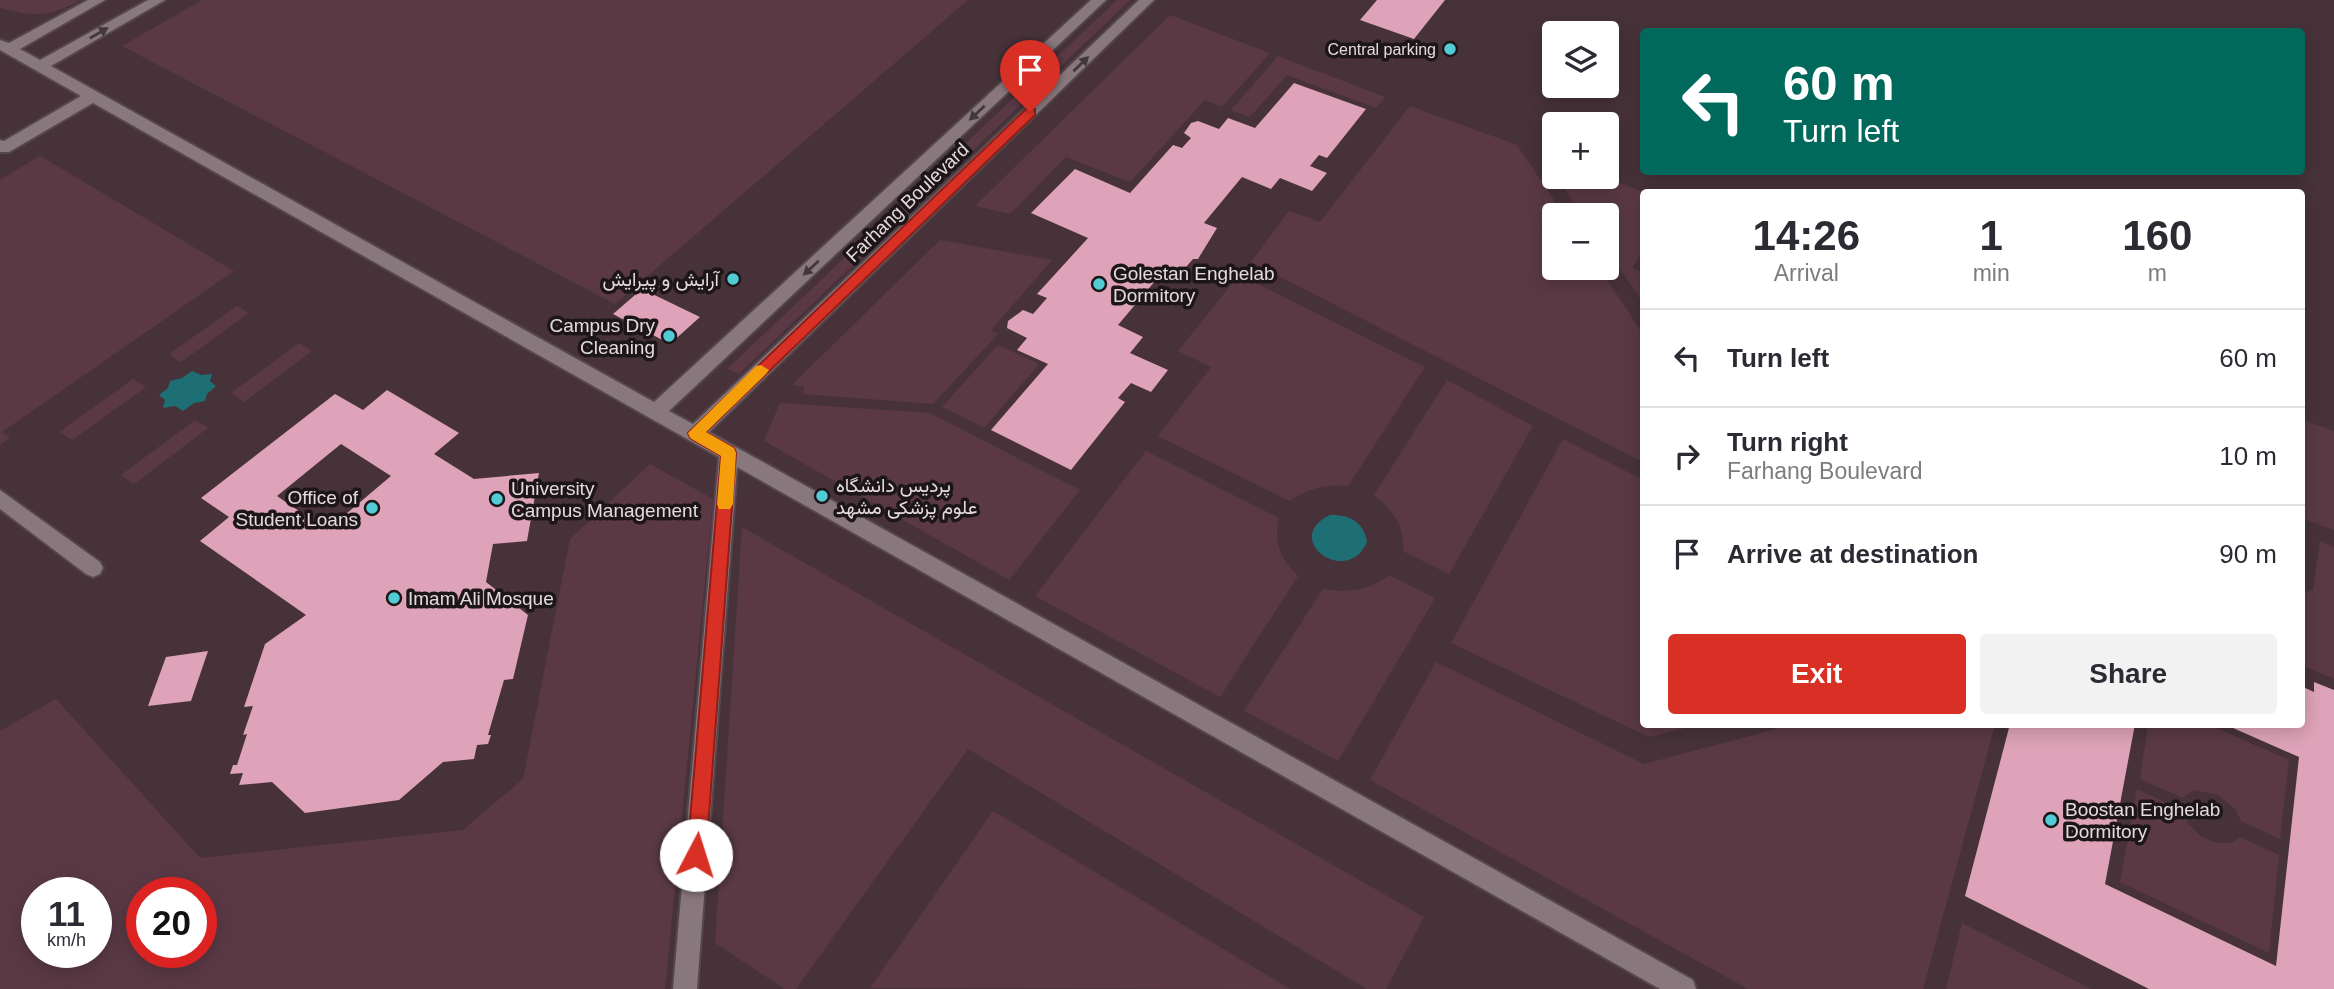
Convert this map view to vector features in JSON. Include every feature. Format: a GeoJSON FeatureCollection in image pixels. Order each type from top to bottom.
{"type":"FeatureCollection","features":[{"type":"Feature","properties":{"kind":"lane"},"geometry":{"type":"LineString","coordinates":[[5,46],[98,0]]}},
{"type":"Feature","properties":{"kind":"lane"},"geometry":{"type":"LineString","coordinates":[[40,66],[158,0]]}},
{"type":"Feature","properties":{"kind":"lane","name":"Farhang Boulevard"},"geometry":{"type":"LineString","coordinates":[[656,412],[1099,0]]}},
{"type":"Feature","properties":{"kind":"lane","name":"Farhang Boulevard"},"geometry":{"type":"LineString","coordinates":[[695,433],[1147,0]]}},
{"type":"Feature","properties":{"kind":"lane"},"geometry":{"type":"LineString","coordinates":[[5,46],[1684,989]]}},
{"type":"Feature","properties":{"kind":"lane"},"geometry":{"type":"LineString","coordinates":[[0,145],[4,148],[93,96]]}},
{"type":"Feature","properties":{"kind":"lane"},"geometry":{"type":"LineString","coordinates":[[685,989],[729,453]]}},
{"type":"Feature","properties":{"kind":"lane"},"geometry":{"type":"LineString","coordinates":[[0,498],[93,568]]}},
{"type":"Feature","properties":{"kind":"shaded area","name":"پردیس دانشگاه علوم پزشکی مشهد"},"geometry":{"type":"Polygon","coordinates":[[[0,0],[2334,0],[2334,989],[0,989],[0,0]]]}},
{"type":"Feature","properties":{"kind":"shaded area"},"geometry":{"type":"Polygon","coordinates":[[[0,0],[81,0],[52,12],[35,14],[4,9],[0,7],[0,0]]]}},
{"type":"Feature","properties":{"kind":"shaded area"},"geometry":{"type":"Polygon","coordinates":[[[202,0],[968,0],[615,304],[122,46],[202,0]]]}},
{"type":"Feature","properties":{"kind":"shaded area"},"geometry":{"type":"Polygon","coordinates":[[[1117,0],[1130,0],[739,374],[727,369],[1117,0]]]}},
{"type":"Feature","properties":{"kind":"shaded area"},"geometry":{"type":"Polygon","coordinates":[[[1170,15],[1270,53],[1222,107],[1205,100],[1130,182],[1066,157],[1010,214],[975,206],[1170,15]]]}},
{"type":"Feature","properties":{"kind":"shaded area"},"geometry":{"type":"Polygon","coordinates":[[[1278,56],[1385,97],[1376,108],[1287,75],[1250,117],[1231,110],[1278,56]]]}},
{"type":"Feature","properties":{"kind":"shaded area"},"geometry":{"type":"Polygon","coordinates":[[[1410,106],[1517,145],[1542,182],[1542,189],[1547,189],[1556,203],[1542,203],[1542,280],[1607,280],[1640,330],[1640,460],[1251,262],[1289,211],[1320,222],[1410,106]]]}},
{"type":"Feature","properties":{"kind":"shaded area"},"geometry":{"type":"Polygon","coordinates":[[[40,156],[234,271],[2,432],[10,438],[0,445],[0,180],[40,156]]]}},
{"type":"Feature","properties":{"kind":"shaded area"},"geometry":{"type":"Polygon","coordinates":[[[1619,183],[1640,190],[1640,255],[1632,268],[1640,272],[1640,299],[1619,268],[1619,203],[1574,203],[1564,189],[1619,189],[1619,183]]]}},
{"type":"Feature","properties":{"kind":"shaded area"},"geometry":{"type":"Polygon","coordinates":[[[940,240],[1052,260],[991,330],[998,334],[933,404],[803,394],[804,387],[792,385],[940,240]]]}},
{"type":"Feature","properties":{"kind":"shaded area"},"geometry":{"type":"Polygon","coordinates":[[[1239,275],[1425,367],[1348,486],[1318,488],[1290,501],[1158,436],[1211,367],[1178,351],[1239,275]]]}},
{"type":"Feature","properties":{"kind":"shaded area"},"geometry":{"type":"Polygon","coordinates":[[[237,306],[249,313],[181,362],[169,354],[237,306]]]}},
{"type":"Feature","properties":{"kind":"shaded area"},"geometry":{"type":"Polygon","coordinates":[[[299,343],[312,351],[244,402],[231,393],[299,343]]]}},
{"type":"Feature","properties":{"kind":"shaded area"},"geometry":{"type":"Polygon","coordinates":[[[998,345],[1039,364],[984,428],[942,407],[998,345]]]}},
{"type":"Feature","properties":{"kind":"shaded area"},"geometry":{"type":"Polygon","coordinates":[[[133,379],[146,387],[72,440],[59,432],[133,379]]]}},
{"type":"Feature","properties":{"kind":"shaded area"},"geometry":{"type":"Polygon","coordinates":[[[1447,380],[1533,426],[1449,574],[1403,551],[1400,526],[1387,507],[1374,495],[1447,380]]]}},
{"type":"Feature","properties":{"kind":"shaded area"},"geometry":{"type":"Polygon","coordinates":[[[780,403],[930,413],[1080,490],[1009,580],[764,441],[780,403]]]}},
{"type":"Feature","properties":{"kind":"shaded area"},"geometry":{"type":"Polygon","coordinates":[[[195,420],[208,428],[134,484],[121,475],[195,420]]]}},
{"type":"Feature","properties":{"kind":"shaded area"},"geometry":{"type":"Polygon","coordinates":[[[2305,420],[2334,431],[2334,530],[2305,519],[2305,420]]]}},
{"type":"Feature","properties":{"kind":"shaded area"},"geometry":{"type":"Polygon","coordinates":[[[1563,439],[1640,478],[1640,728],[1686,728],[1649,737],[1451,643],[1563,439]]]}},
{"type":"Feature","properties":{"kind":"shaded area"},"geometry":{"type":"Polygon","coordinates":[[[1146,451],[1279,518],[1277,535],[1280,550],[1287,564],[1298,576],[1220,697],[1035,596],[1146,451]]]}},
{"type":"Feature","properties":{"kind":"shaded area"},"geometry":{"type":"Polygon","coordinates":[[[650,464],[713,499],[665,989],[0,989],[0,731],[56,699],[200,858],[463,830],[523,779],[570,539],[650,464]]]}},
{"type":"Feature","properties":{"kind":"shaded area"},"geometry":{"type":"Polygon","coordinates":[[[742,527],[1424,917],[1386,989],[1367,989],[968,749],[796,989],[785,989],[715,943],[742,527]]]}},
{"type":"Feature","properties":{"kind":"shaded area"},"geometry":{"type":"Polygon","coordinates":[[[2320,541],[2334,547],[2334,679],[2305,667],[2305,593],[2313,590],[2320,541]]]}},
{"type":"Feature","properties":{"kind":"shaded area"},"geometry":{"type":"Polygon","coordinates":[[[1389,575],[1435,598],[1338,761],[1244,711],[1323,589],[1341,591],[1366,588],[1389,575]]]}},
{"type":"Feature","properties":{"kind":"shaded area"},"geometry":{"type":"Polygon","coordinates":[[[1436,662],[1644,764],[1779,728],[1994,728],[1923,989],[1748,989],[1370,780],[1436,662]]]}},
{"type":"Feature","properties":{"kind":"shaded area"},"geometry":{"type":"Polygon","coordinates":[[[2148,728],[2216,728],[2289,760],[2280,839],[2241,821],[2235,809],[2218,795],[2194,790],[2183,798],[2140,779],[2148,728]]]}},
{"type":"Feature","properties":{"kind":"shaded area"},"geometry":{"type":"Polygon","coordinates":[[[2137,789],[2181,810],[2188,824],[2202,837],[2217,843],[2231,843],[2240,837],[2279,855],[2269,953],[2120,882],[2137,789]]]}},
{"type":"Feature","properties":{"kind":"shaded area"},"geometry":{"type":"Polygon","coordinates":[[[993,811],[1290,989],[870,988],[993,811]]]}},
{"type":"Feature","properties":{"kind":"shaded area"},"geometry":{"type":"Polygon","coordinates":[[[1962,923],[2091,989],[1946,989],[1962,923]]]}},
{"type":"Feature","properties":{"kind":"water"},"geometry":{"type":"Polygon","coordinates":[[[192,371],[201,375],[212,374],[210,381],[216,386],[207,394],[205,401],[194,403],[183,411],[175,406],[163,408],[165,400],[159,395],[168,388],[170,381],[182,378],[192,371]]]}},
{"type":"Feature","properties":{"kind":"water"},"geometry":{"type":"Polygon","coordinates":[[[1330,515],[1349,518],[1363,529],[1367,542],[1358,555],[1346,561],[1333,560],[1322,555],[1314,546],[1312,536],[1316,525],[1330,515]]]}},
{"type":"Feature","properties":{"kind":"building"},"geometry":{"type":"Polygon","coordinates":[[[1377,0],[1445,0],[1414,39],[1360,20],[1377,0]]]}},
{"type":"Feature","properties":{"kind":"building","name":"Golestan Enghelab Dormitory"},"geometry":{"type":"Polygon","coordinates":[[[1294,83],[1366,109],[1327,158],[1319,155],[1310,166],[1327,173],[1312,191],[1280,178],[1271,189],[1242,177],[1204,223],[1217,228],[1198,259],[1193,259],[1180,274],[1166,268],[1118,325],[1143,337],[1130,353],[1168,370],[1151,392],[1131,383],[1118,398],[1125,402],[1071,470],[991,430],[1048,364],[1017,350],[1027,338],[1007,328],[1008,321],[1023,310],[1033,314],[1047,298],[1037,294],[1088,238],[1031,213],[1075,169],[1130,193],[1173,145],[1182,148],[1191,138],[1184,133],[1191,123],[1198,121],[1219,129],[1228,118],[1255,128],[1294,83]]]}},
{"type":"Feature","properties":{"kind":"building"},"geometry":{"type":"Polygon","coordinates":[[[642,289],[700,317],[670,344],[613,314],[642,289]]]}},
{"type":"Feature","properties":{"kind":"building","name":"Imam Ali Mosque"},"geometry":{"type":"Polygon","coordinates":[[[387,390],[459,433],[434,454],[474,479],[539,473],[527,541],[493,544],[486,582],[528,615],[513,679],[504,680],[488,735],[491,735],[488,744],[477,745],[474,759],[443,762],[399,800],[305,813],[272,782],[239,785],[243,773],[230,774],[233,765],[237,765],[247,734],[243,735],[253,706],[244,707],[265,644],[306,615],[200,541],[229,517],[201,498],[335,394],[363,410],[387,390]],[[341,444],[277,496],[327,530],[391,476],[341,444]]]}},
{"type":"Feature","properties":{"kind":"building"},"geometry":{"type":"Polygon","coordinates":[[[208,651],[191,701],[148,706],[166,657],[208,651]]]}},
{"type":"Feature","properties":{"kind":"building","name":"Boostan Enghelab Dormitory"},"geometry":{"type":"Polygon","coordinates":[[[2314,682],[2334,690],[2334,989],[2149,989],[1965,896],[2009,728],[2134,728],[2105,884],[2276,966],[2299,757],[2233,728],[2305,728],[2305,688],[2314,692],[2314,682]]]}},
{"type":"Feature","properties":{"kind":"slow traffic"},"geometry":{"type":"LineString","coordinates":[[725,504],[729,453],[695,433],[761,370]]}},
{"type":"Feature","properties":{"kind":"place","name":"Central parking"},"geometry":{"type":"Point","coordinates":[1450,49]}},
{"type":"Feature","properties":{"kind":"place","name":"آرایش و پیرایش"},"geometry":{"type":"Point","coordinates":[733,279]}},
{"type":"Feature","properties":{"kind":"place","name":"Golestan Enghelab Dormitory"},"geometry":{"type":"Point","coordinates":[1099,284]}},
{"type":"Feature","properties":{"kind":"place","name":"Campus Dry Cleaning"},"geometry":{"type":"Point","coordinates":[669,336]}},
{"type":"Feature","properties":{"kind":"place","name":"پردیس دانشگاه علوم پزشکی مشهد"},"geometry":{"type":"Point","coordinates":[822,496]}},
{"type":"Feature","properties":{"kind":"place","name":"University Campus Management"},"geometry":{"type":"Point","coordinates":[497,499]}},
{"type":"Feature","properties":{"kind":"place","name":"Office of Student Loans"},"geometry":{"type":"Point","coordinates":[372,508]}},
{"type":"Feature","properties":{"kind":"place","name":"Imam Ali Mosque"},"geometry":{"type":"Point","coordinates":[394,598]}},
{"type":"Feature","properties":{"kind":"place","name":"Boostan Enghelab Dormitory"},"geometry":{"type":"Point","coordinates":[2051,820]}},
{"type":"Feature","properties":{"kind":"route"},"geometry":{"type":"LineString","coordinates":[[696,855],[729,453],[695,433],[1030,112]]}}]}
